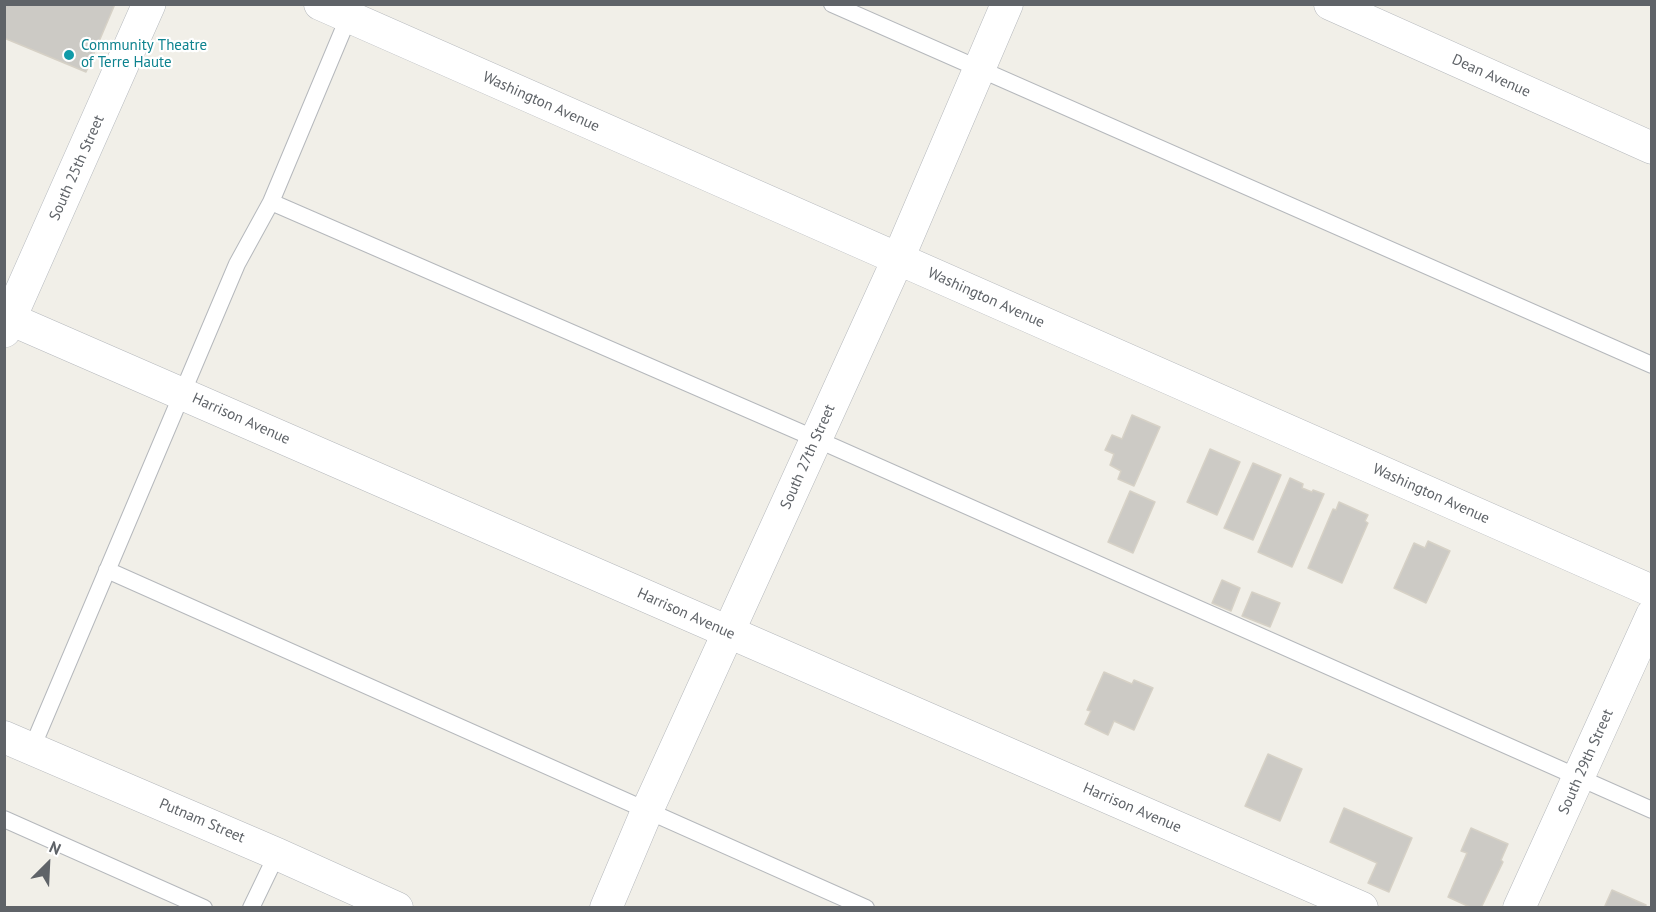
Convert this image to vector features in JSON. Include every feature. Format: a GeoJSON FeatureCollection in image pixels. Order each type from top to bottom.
{"type":"FeatureCollection","features":[{"type":"Feature","properties":{"kind":"main road","name":"South 25th Street"},"geometry":{"type":"LineString","coordinates":[[7,325],[149,4]]}},
{"type":"Feature","properties":{"kind":"street","name":"South 27th Street"},"geometry":{"type":"LineString","coordinates":[[606,908],[647,811],[898,259],[1007,4]]}},
{"type":"Feature","properties":{"kind":"street","name":"Dean Avenue"},"geometry":{"type":"LineString","coordinates":[[1330,4],[1652,148]]}},
{"type":"Feature","properties":{"kind":"street","name":"Washington Avenue"},"geometry":{"type":"LineString","coordinates":[[341,9],[898,259],[1652,591]]}},
{"type":"Feature","properties":{"kind":"street","name":"Harrison Avenue"},"geometry":{"type":"LineString","coordinates":[[7,325],[181,393],[1362,908]]}},
{"type":"Feature","properties":{"kind":"street","name":"South 29th Street"},"geometry":{"type":"LineString","coordinates":[[1519,908],[1652,615]]}},
{"type":"Feature","properties":{"kind":"street","name":"Putnam Street"},"geometry":{"type":"LineString","coordinates":[[18,742],[398,908]]}},
{"type":"Feature","properties":{"kind":"lane"},"geometry":{"type":"LineString","coordinates":[[832,4],[1652,364]]}},
{"type":"Feature","properties":{"kind":"lane"},"geometry":{"type":"LineString","coordinates":[[18,742],[107,570],[237,264],[271,202],[341,9]]}},
{"type":"Feature","properties":{"kind":"lane"},"geometry":{"type":"LineString","coordinates":[[271,202],[816,439],[1652,810]]}},
{"type":"Feature","properties":{"kind":"lane"},"geometry":{"type":"LineString","coordinates":[[107,570],[866,908]]}},
{"type":"Feature","properties":{"kind":"lane"},"geometry":{"type":"LineString","coordinates":[[4,819],[204,908]]}},
{"type":"Feature","properties":{"kind":"lane"},"geometry":{"type":"LineString","coordinates":[[251,908],[277,854]]}},
{"type":"Feature","properties":{"kind":"building","name":"Community Theatre of Terre Haute"},"geometry":{"type":"Polygon","coordinates":[[[4,4],[115,4],[86,72],[4,38],[4,4]]]}},
{"type":"Feature","properties":{"kind":"building"},"geometry":{"type":"Polygon","coordinates":[[[1132,415],[1160,427],[1134,486],[1118,479],[1121,471],[1110,465],[1114,454],[1105,450],[1112,435],[1122,439],[1132,415]]]}},
{"type":"Feature","properties":{"kind":"building"},"geometry":{"type":"Polygon","coordinates":[[[1210,449],[1240,462],[1217,515],[1187,502],[1210,449]]]}},
{"type":"Feature","properties":{"kind":"building"},"geometry":{"type":"Polygon","coordinates":[[[1253,463],[1281,475],[1253,540],[1224,528],[1253,463]]]}},
{"type":"Feature","properties":{"kind":"building"},"geometry":{"type":"Polygon","coordinates":[[[1290,478],[1303,484],[1302,488],[1324,494],[1292,567],[1258,552],[1290,478]]]}},
{"type":"Feature","properties":{"kind":"building"},"geometry":{"type":"Polygon","coordinates":[[[1130,491],[1155,502],[1133,553],[1108,542],[1130,491]]]}},
{"type":"Feature","properties":{"kind":"building"},"geometry":{"type":"Polygon","coordinates":[[[1339,502],[1368,515],[1365,521],[1368,523],[1342,583],[1308,568],[1333,509],[1336,510],[1339,502]]]}},
{"type":"Feature","properties":{"kind":"building"},"geometry":{"type":"Polygon","coordinates":[[[1428,541],[1450,551],[1426,603],[1394,588],[1414,543],[1425,548],[1428,541]]]}},
{"type":"Feature","properties":{"kind":"building"},"geometry":{"type":"Polygon","coordinates":[[[1222,580],[1240,588],[1231,611],[1212,603],[1222,580]]]}},
{"type":"Feature","properties":{"kind":"building"},"geometry":{"type":"Polygon","coordinates":[[[1252,592],[1280,603],[1270,627],[1242,616],[1252,592]]]}},
{"type":"Feature","properties":{"kind":"building"},"geometry":{"type":"Polygon","coordinates":[[[1104,672],[1132,684],[1134,680],[1153,688],[1134,730],[1114,721],[1108,735],[1085,724],[1091,711],[1087,710],[1104,672]]]}},
{"type":"Feature","properties":{"kind":"building"},"geometry":{"type":"Polygon","coordinates":[[[1268,754],[1302,769],[1280,821],[1245,806],[1268,754]]]}},
{"type":"Feature","properties":{"kind":"building"},"geometry":{"type":"Polygon","coordinates":[[[1344,808],[1412,838],[1389,892],[1368,883],[1377,863],[1330,842],[1344,808]]]}},
{"type":"Feature","properties":{"kind":"building"},"geometry":{"type":"Polygon","coordinates":[[[1471,828],[1508,844],[1501,860],[1503,862],[1481,908],[1472,908],[1448,897],[1467,853],[1461,851],[1471,828]]]}},
{"type":"Feature","properties":{"kind":"building"},"geometry":{"type":"Polygon","coordinates":[[[1612,890],[1646,905],[1645,908],[1604,908],[1612,890]]]}},
{"type":"Feature","properties":{"kind":"place","name":"Community Theatre of Terre Haute"},"geometry":{"type":"Point","coordinates":[69,55]}}]}
